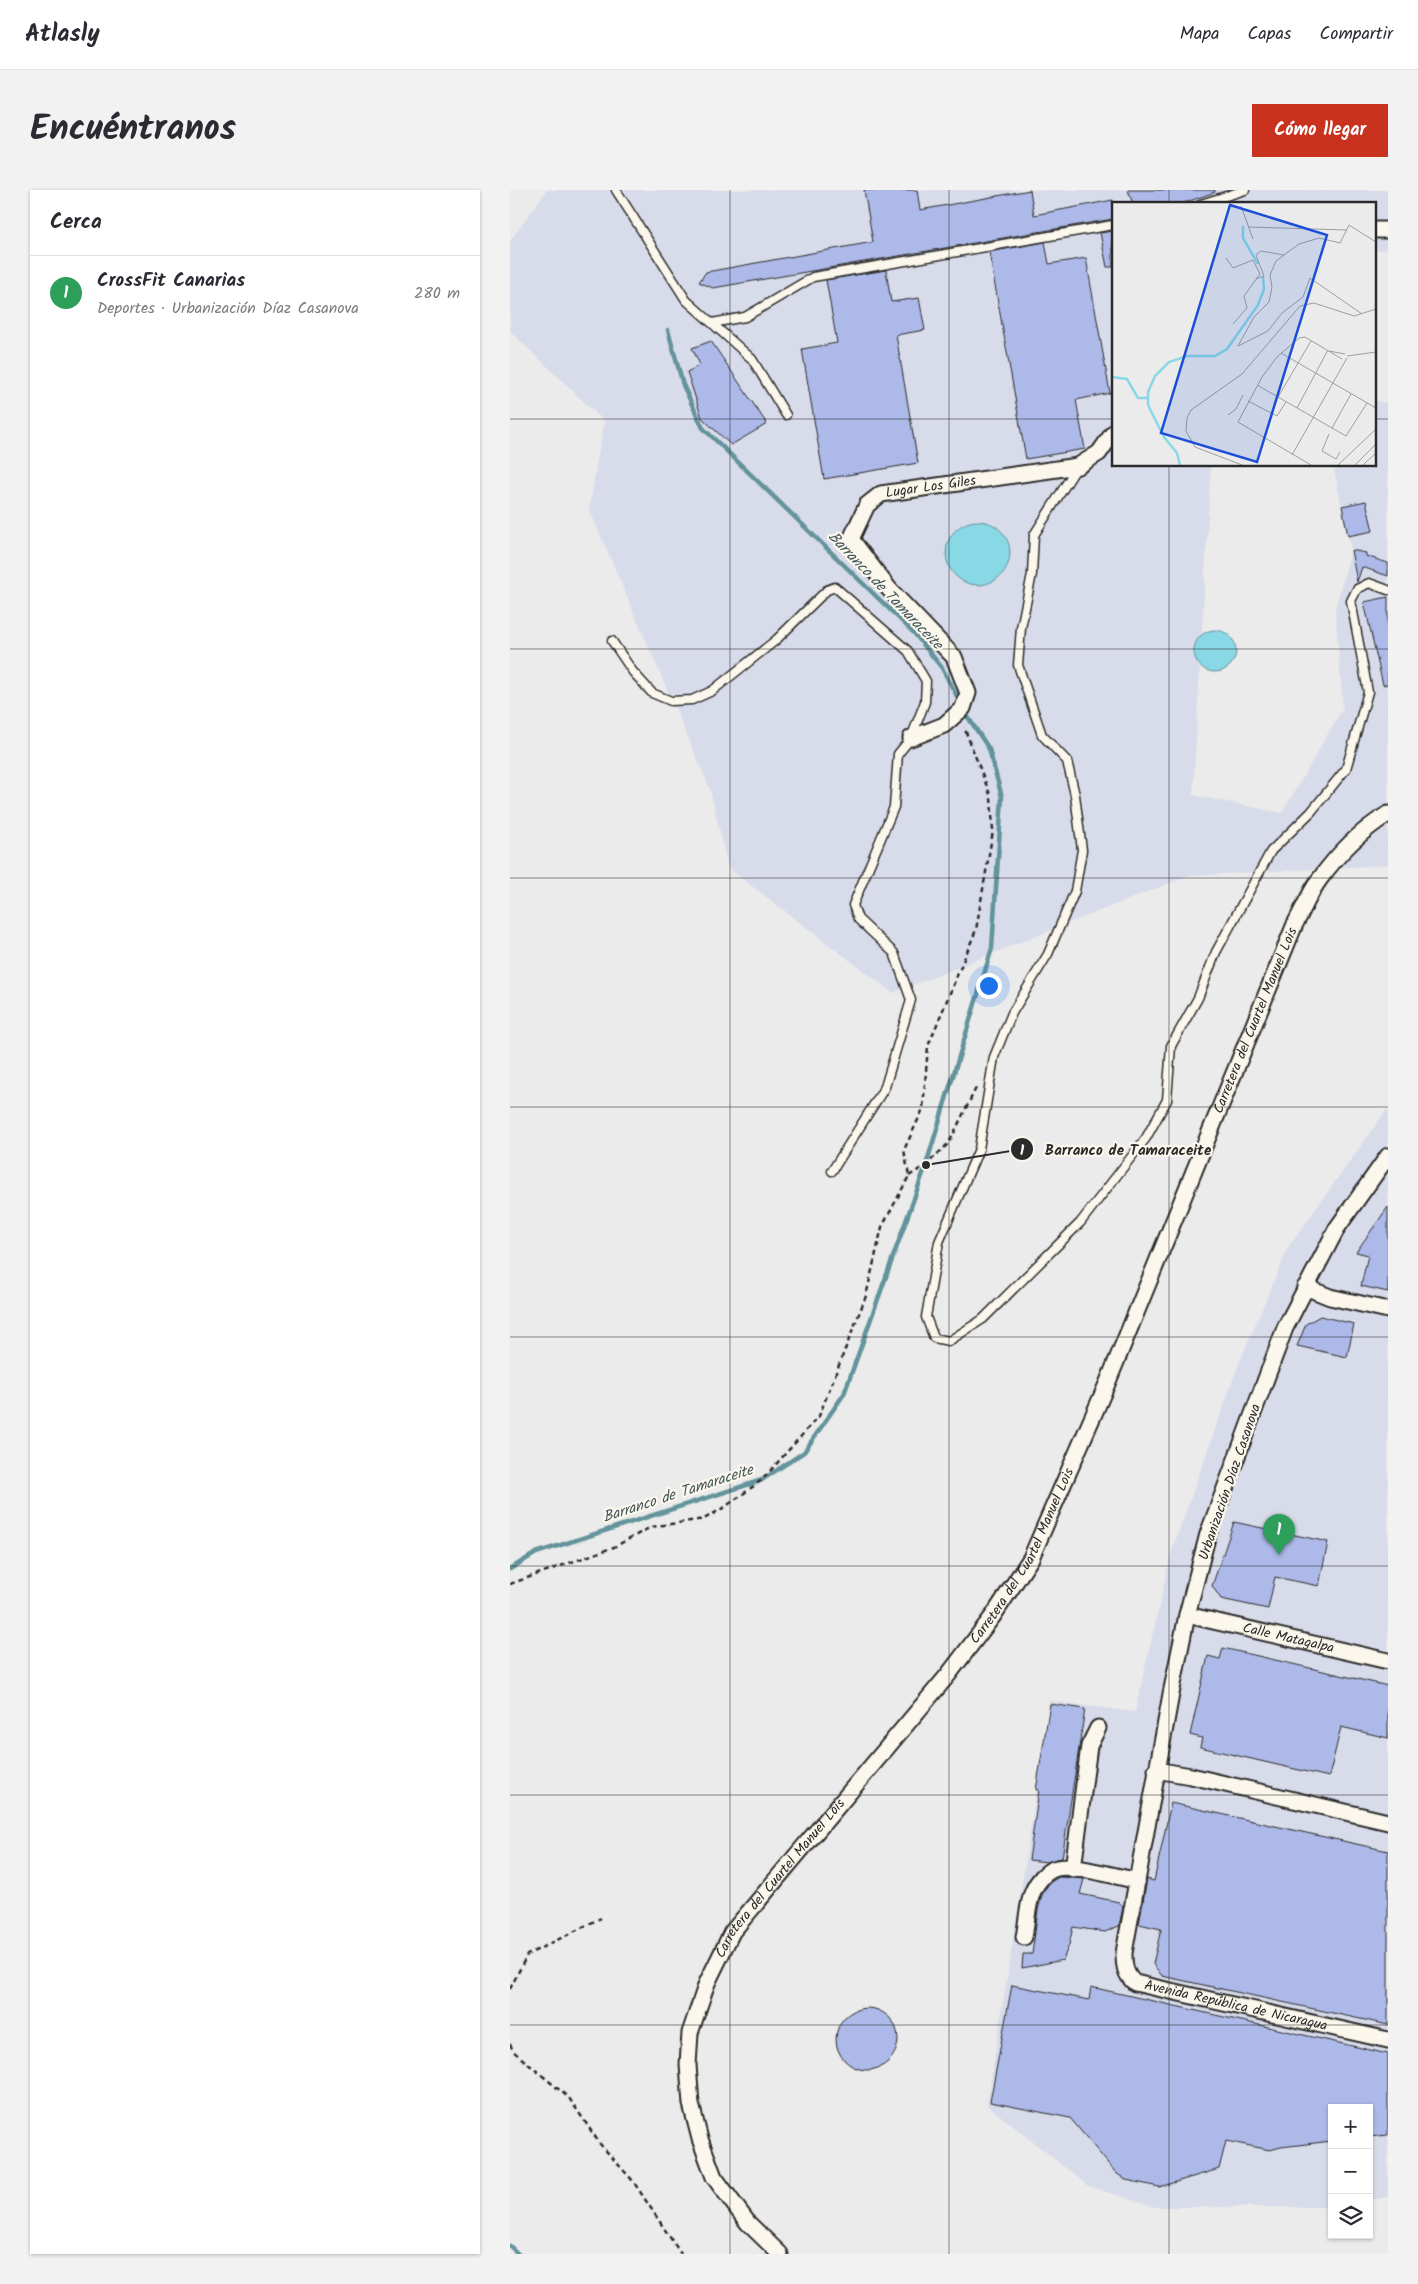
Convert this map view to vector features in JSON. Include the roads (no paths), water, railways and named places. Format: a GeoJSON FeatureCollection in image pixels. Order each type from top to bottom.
{"type":"FeatureCollection","features":[{"type":"Feature","properties":{"kind":"street","name":"Lugar Los Giles"},"geometry":{"type":"LineString","coordinates":[[911,738],[944,725],[963,708],[968,692],[954,657],[889,589],[851,539],[867,505],[881,494],[1078,466],[1099,453],[1112,434]]}},
{"type":"Feature","properties":{"kind":"street","name":"Carretera del Cuartel Manuel Lois"},"geometry":{"type":"LineString","coordinates":[[780,2254],[748,2223],[714,2176],[700,2139],[691,2104],[688,2065],[690,2033],[706,1984],[732,1932],[948,1675],[993,1616],[1030,1558],[1107,1384],[1295,924],[1319,881],[1344,852],[1374,823],[1388,814]]}},
{"type":"Feature","properties":{"kind":"street","name":"Urbanización Díaz Casanova"},"geometry":{"type":"LineString","coordinates":[[1137,1881],[1156,1770],[1188,1615],[1208,1534],[1285,1328],[1337,1228],[1388,1156]]}},
{"type":"Feature","properties":{"kind":"street"},"geometry":{"type":"LineString","coordinates":[[1305,1288],[1330,1297],[1388,1310]]}},
{"type":"Feature","properties":{"kind":"street","name":"Calle Matagalpa"},"geometry":{"type":"LineString","coordinates":[[1188,1615],[1388,1661]]}},
{"type":"Feature","properties":{"kind":"street"},"geometry":{"type":"LineString","coordinates":[[1073,1868],[1089,1746],[1098,1728]]}},
{"type":"Feature","properties":{"kind":"street"},"geometry":{"type":"LineString","coordinates":[[1156,1770],[1191,1776],[1388,1822]]}},
{"type":"Feature","properties":{"kind":"street"},"geometry":{"type":"LineString","coordinates":[[1024,1937],[1031,1894],[1035,1886],[1048,1872],[1057,1868],[1073,1868],[1137,1881]]}},
{"type":"Feature","properties":{"kind":"street","name":"Avenida República de Nicaragua"},"geometry":{"type":"LineString","coordinates":[[1137,1881],[1124,1953],[1124,1966],[1129,1978],[1135,1983],[1388,2040]]}},
{"type":"Feature","properties":{"kind":"lane"},"geometry":{"type":"LineString","coordinates":[[616,190],[686,300],[752,360],[786,415]]}},
{"type":"Feature","properties":{"kind":"lane"},"geometry":{"type":"LineString","coordinates":[[1207,202],[1245,190]]}},
{"type":"Feature","properties":{"kind":"lane"},"geometry":{"type":"LineString","coordinates":[[712,323],[745,317],[813,277],[1112,225]]}},
{"type":"Feature","properties":{"kind":"lane"},"geometry":{"type":"LineString","coordinates":[[1078,466],[1034,535],[1032,574],[1021,628],[1018,664],[1042,735],[1068,761],[1075,795],[1082,850],[1075,891],[1048,954],[1012,1013],[994,1057],[979,1150],[939,1242],[926,1317],[934,1338],[949,1342],[983,1319],[1080,1223],[1146,1138],[1167,1100],[1171,1046],[1198,998],[1216,952],[1271,851],[1312,812],[1346,769],[1368,692],[1351,602],[1357,589],[1369,584],[1388,590]]}},
{"type":"Feature","properties":{"kind":"lane"},"geometry":{"type":"LineString","coordinates":[[612,641],[633,672],[652,693],[670,701],[692,700],[712,691],[776,640],[827,590],[835,587],[908,651],[926,682],[925,702],[911,738],[898,754],[894,807],[853,905],[858,919],[894,953],[911,1000],[886,1087],[832,1171]]}},
{"type":"Feature","properties":{"kind":"water"},"geometry":{"type":"Polygon","coordinates":[[[972,521],[984,521],[1001,530],[1008,541],[1010,553],[1008,565],[1001,576],[984,585],[972,585],[960,580],[951,571],[946,559],[946,547],[951,535],[960,526],[972,521]]]}},
{"type":"Feature","properties":{"kind":"water"},"geometry":{"type":"Polygon","coordinates":[[[1219,630],[1227,633],[1233,639],[1236,651],[1233,663],[1227,669],[1211,672],[1203,669],[1197,663],[1194,647],[1197,639],[1203,633],[1219,630]]]}},
{"type":"Feature","properties":{"kind":"waterway","name":"Barranco de Tamaraceite"},"geometry":{"type":"LineString","coordinates":[[668,330],[683,385],[703,428],[915,634],[942,668],[961,704]]}},
{"type":"Feature","properties":{"kind":"waterway","name":"Barranco de Tamaraceite"},"geometry":{"type":"LineString","coordinates":[[510,1569],[536,1553],[762,1480],[804,1452],[844,1394],[926,1165],[992,948],[1002,797],[989,749],[964,711]]}},
{"type":"Feature","properties":{"kind":"waterway","name":"Barranco de Tamaraceite"},"geometry":{"type":"LineString","coordinates":[[510,2246],[518,2254]]}},
{"type":"Feature","properties":{"kind":"place","name":"Barranco de Tamaraceite"},"geometry":{"type":"Point","coordinates":[926,1165]}},
{"type":"Feature","properties":{"kind":"place","name":"CrossFit Canarias"},"geometry":{"type":"Point","coordinates":[1279,1555]}}]}
